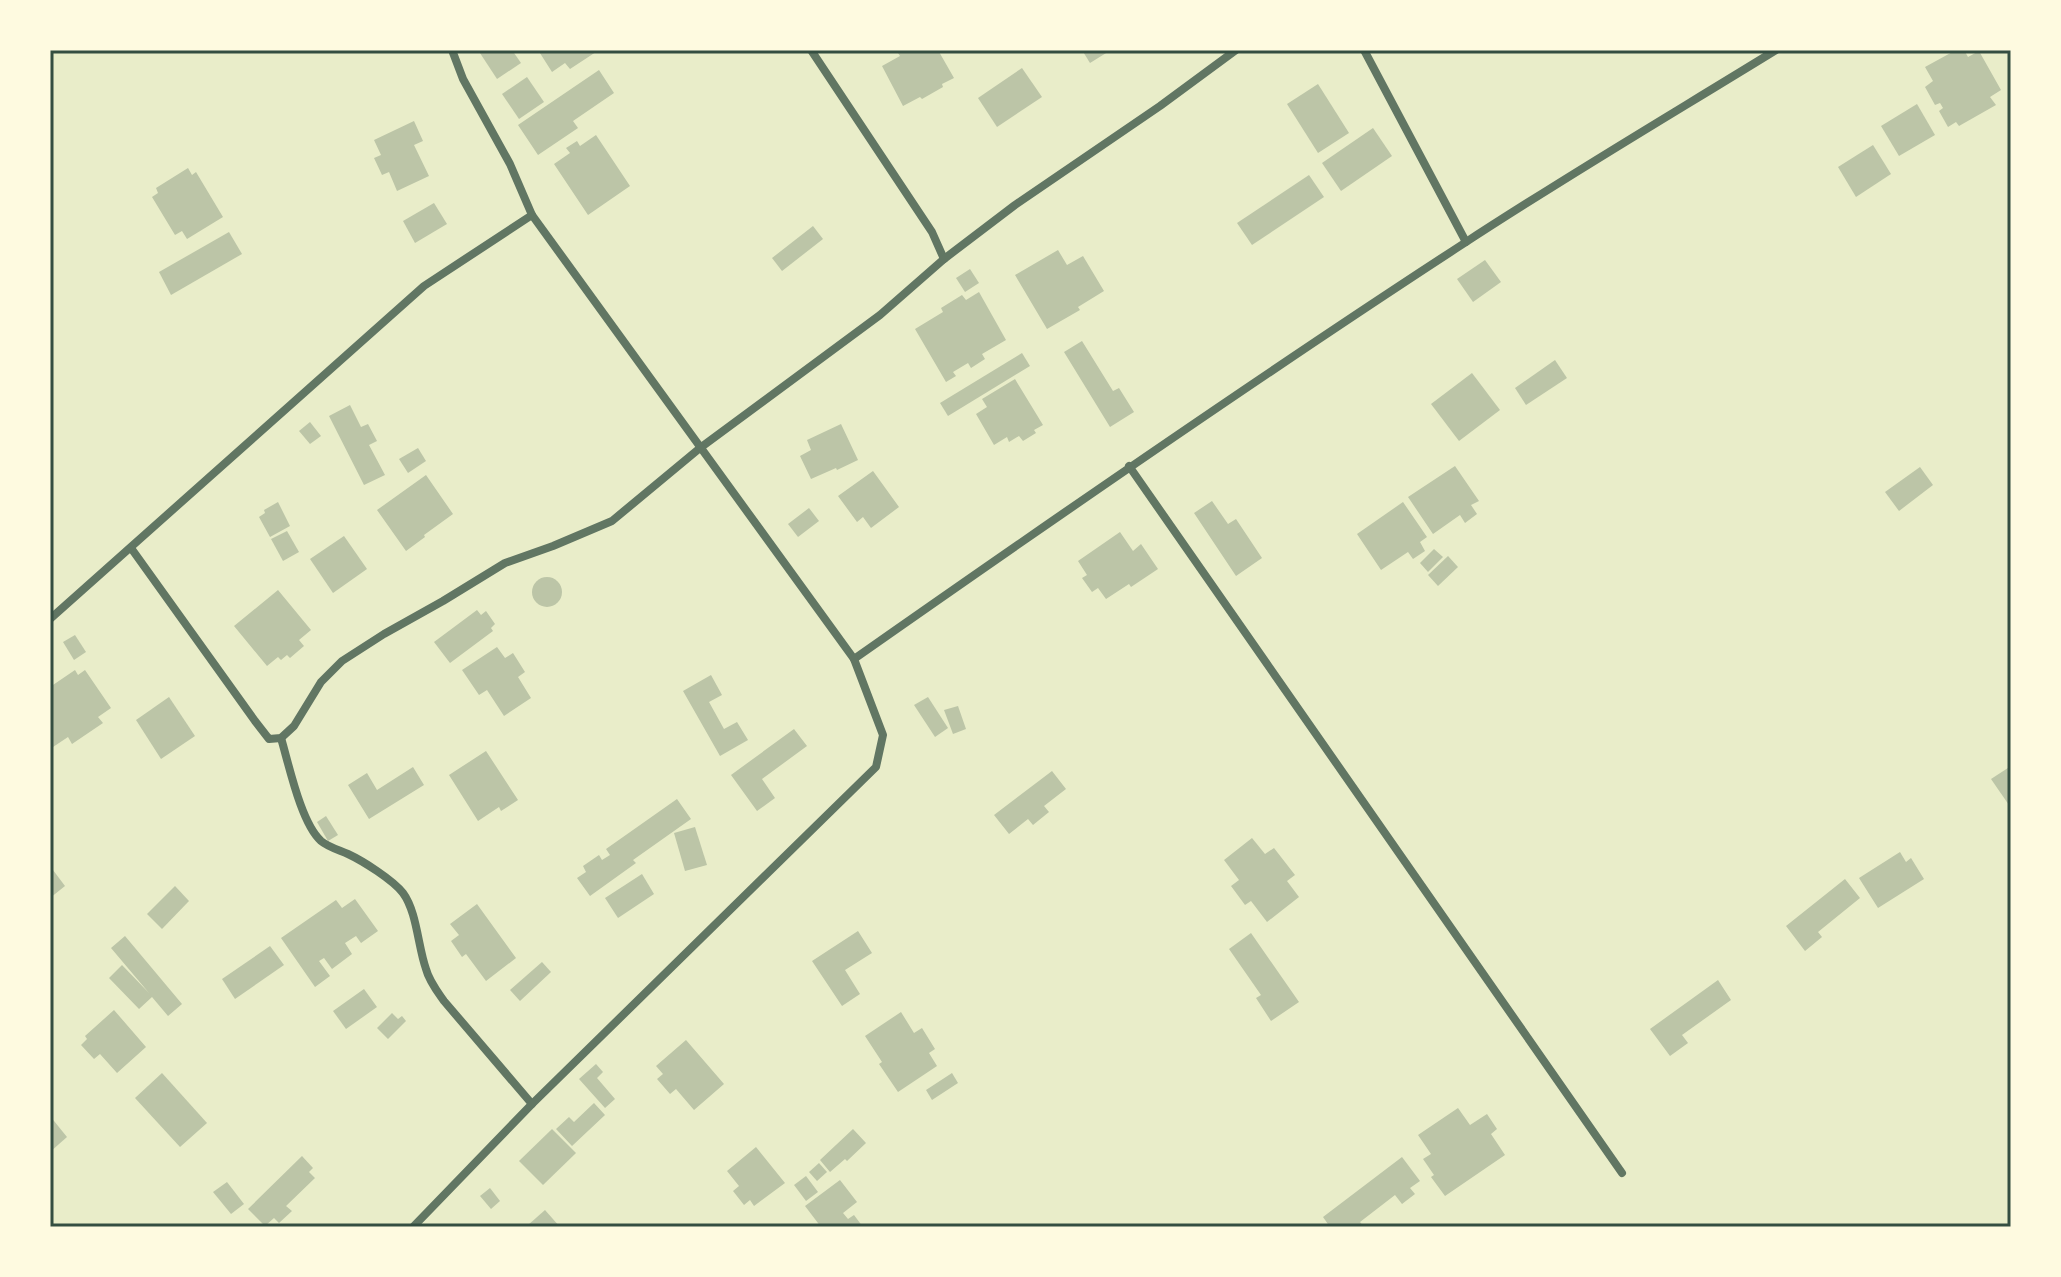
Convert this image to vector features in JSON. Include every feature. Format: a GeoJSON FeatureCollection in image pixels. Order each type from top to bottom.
{"type":"FeatureCollection","features":[{"type":"Feature","properties":{"kind":"street"},"geometry":{"type":"LineString","coordinates":[[413,1227],[532,1104],[876,767],[883,735],[854,659],[532,215],[510,164],[463,79],[452,50]]}},
{"type":"Feature","properties":{"kind":"street"},"geometry":{"type":"LineString","coordinates":[[811,50],[932,232],[944,259]]}},
{"type":"Feature","properties":{"kind":"street"},"geometry":{"type":"LineString","coordinates":[[131,548],[269,739],[281,738],[294,726],[321,682],[342,661],[505,563],[612,521],[700,448],[880,315],[944,259],[1015,205],[1236,50]]}},
{"type":"Feature","properties":{"kind":"street"},"geometry":{"type":"LineString","coordinates":[[1364,50],[1466,242]]}},
{"type":"Feature","properties":{"kind":"street"},"geometry":{"type":"LineString","coordinates":[[854,659],[1129,466],[1466,242],[1776,50]]}},
{"type":"Feature","properties":{"kind":"street"},"geometry":{"type":"LineString","coordinates":[[50,619],[424,286],[532,215]]}},
{"type":"Feature","properties":{"kind":"street"},"geometry":{"type":"LineString","coordinates":[[1129,466],[1622,1173]]}},
{"type":"Feature","properties":{"kind":"street"},"geometry":{"type":"LineString","coordinates":[[281,738],[305,817],[314,834],[324,843],[352,855],[404,894],[432,984],[532,1104]]}},
{"type":"Feature","properties":{"kind":"building"},"geometry":{"type":"Polygon","coordinates":[[[478,50],[512,50],[521,63],[497,79],[478,50]]]}},
{"type":"Feature","properties":{"kind":"building"},"geometry":{"type":"Polygon","coordinates":[[[538,50],[599,50],[570,69],[565,63],[552,72],[538,50]]]}},
{"type":"Feature","properties":{"kind":"building"},"geometry":{"type":"Polygon","coordinates":[[[896,50],[938,50],[954,78],[922,99],[920,97],[903,106],[882,66],[900,56],[896,50]]]}},
{"type":"Feature","properties":{"kind":"building"},"geometry":{"type":"Polygon","coordinates":[[[1082,50],[1111,50],[1090,63],[1082,50]]]}},
{"type":"Feature","properties":{"kind":"building"},"geometry":{"type":"Polygon","coordinates":[[[1956,50],[1964,50],[1968,57],[1979,51],[2001,90],[1990,97],[1996,105],[1959,126],[1956,122],[1948,127],[1939,111],[1943,108],[1940,103],[1935,105],[1925,87],[1933,81],[1925,67],[1956,50]]]}},
{"type":"Feature","properties":{"kind":"building"},"geometry":{"type":"Polygon","coordinates":[[[1022,68],[1042,97],[997,127],[978,98],[1022,68]]]}},
{"type":"Feature","properties":{"kind":"building"},"geometry":{"type":"Polygon","coordinates":[[[599,70],[614,93],[573,121],[578,128],[538,155],[518,125],[599,70]]]}},
{"type":"Feature","properties":{"kind":"building"},"geometry":{"type":"Polygon","coordinates":[[[527,77],[544,102],[519,119],[502,94],[527,77]]]}},
{"type":"Feature","properties":{"kind":"building"},"geometry":{"type":"Polygon","coordinates":[[[1318,84],[1349,133],[1318,153],[1287,104],[1318,84]]]}},
{"type":"Feature","properties":{"kind":"building"},"geometry":{"type":"Polygon","coordinates":[[[1917,104],[1935,135],[1899,156],[1881,126],[1917,104]]]}},
{"type":"Feature","properties":{"kind":"building"},"geometry":{"type":"Polygon","coordinates":[[[414,121],[423,141],[414,145],[429,176],[397,191],[389,172],[382,175],[374,158],[381,155],[374,140],[414,121]]]}},
{"type":"Feature","properties":{"kind":"building"},"geometry":{"type":"Polygon","coordinates":[[[1373,128],[1392,156],[1341,191],[1322,163],[1373,128]]]}},
{"type":"Feature","properties":{"kind":"building"},"geometry":{"type":"Polygon","coordinates":[[[596,135],[630,186],[588,215],[554,164],[570,153],[566,148],[577,141],[580,146],[596,135]]]}},
{"type":"Feature","properties":{"kind":"building"},"geometry":{"type":"Polygon","coordinates":[[[1873,145],[1891,174],[1856,197],[1838,167],[1873,145]]]}},
{"type":"Feature","properties":{"kind":"building"},"geometry":{"type":"Polygon","coordinates":[[[188,168],[192,175],[196,172],[223,217],[187,239],[182,231],[175,235],[152,197],[158,193],[156,188],[188,168]]]}},
{"type":"Feature","properties":{"kind":"building"},"geometry":{"type":"Polygon","coordinates":[[[1309,175],[1324,197],[1252,245],[1237,223],[1309,175]]]}},
{"type":"Feature","properties":{"kind":"building"},"geometry":{"type":"Polygon","coordinates":[[[434,203],[447,224],[415,243],[403,221],[434,203]]]}},
{"type":"Feature","properties":{"kind":"building"},"geometry":{"type":"Polygon","coordinates":[[[813,226],[823,239],[782,271],[772,258],[813,226]]]}},
{"type":"Feature","properties":{"kind":"building"},"geometry":{"type":"Polygon","coordinates":[[[229,232],[242,254],[171,295],[159,272],[229,232]]]}},
{"type":"Feature","properties":{"kind":"building"},"geometry":{"type":"Polygon","coordinates":[[[1058,250],[1067,265],[1083,256],[1104,291],[1078,307],[1080,310],[1047,329],[1015,275],[1058,250]]]}},
{"type":"Feature","properties":{"kind":"building"},"geometry":{"type":"Polygon","coordinates":[[[1485,260],[1501,282],[1473,302],[1457,279],[1485,260]]]}},
{"type":"Feature","properties":{"kind":"building"},"geometry":{"type":"Polygon","coordinates":[[[970,269],[979,283],[965,292],[956,278],[970,269]]]}},
{"type":"Feature","properties":{"kind":"building"},"geometry":{"type":"Polygon","coordinates":[[[979,292],[1006,340],[982,354],[985,359],[971,368],[968,363],[953,372],[956,376],[946,382],[915,329],[943,312],[941,308],[962,295],[966,300],[979,292]]]}},
{"type":"Feature","properties":{"kind":"building"},"geometry":{"type":"Polygon","coordinates":[[[1082,341],[1113,391],[1119,388],[1134,412],[1110,427],[1064,352],[1082,341]]]}},
{"type":"Feature","properties":{"kind":"building"},"geometry":{"type":"Polygon","coordinates":[[[1022,353],[1030,366],[948,416],[940,403],[1022,353]]]}},
{"type":"Feature","properties":{"kind":"building"},"geometry":{"type":"Polygon","coordinates":[[[1555,360],[1567,378],[1526,405],[1515,388],[1555,360]]]}},
{"type":"Feature","properties":{"kind":"building"},"geometry":{"type":"Polygon","coordinates":[[[1472,373],[1500,410],[1459,441],[1431,404],[1472,373]]]}},
{"type":"Feature","properties":{"kind":"building"},"geometry":{"type":"Polygon","coordinates":[[[1015,379],[1043,425],[1023,441],[1019,436],[1009,442],[1007,437],[994,445],[976,414],[987,407],[982,399],[1015,379]]]}},
{"type":"Feature","properties":{"kind":"building"},"geometry":{"type":"Polygon","coordinates":[[[350,405],[361,427],[368,424],[377,441],[369,445],[385,475],[364,485],[329,416],[350,405]]]}},
{"type":"Feature","properties":{"kind":"building"},"geometry":{"type":"Polygon","coordinates":[[[310,422],[321,436],[310,444],[299,431],[310,422]]]}},
{"type":"Feature","properties":{"kind":"building"},"geometry":{"type":"Polygon","coordinates":[[[841,424],[858,460],[811,479],[800,456],[811,450],[807,440],[841,424]]]}},
{"type":"Feature","properties":{"kind":"building"},"geometry":{"type":"Polygon","coordinates":[[[418,448],[426,461],[408,473],[399,459],[418,448]]]}},
{"type":"Feature","properties":{"kind":"building"},"geometry":{"type":"Polygon","coordinates":[[[1455,466],[1479,501],[1471,505],[1477,514],[1465,523],[1460,515],[1433,534],[1408,497],[1455,466]]]}},
{"type":"Feature","properties":{"kind":"building"},"geometry":{"type":"Polygon","coordinates":[[[1920,467],[1933,485],[1899,511],[1885,492],[1920,467]]]}},
{"type":"Feature","properties":{"kind":"building"},"geometry":{"type":"Polygon","coordinates":[[[873,471],[899,507],[871,528],[863,517],[857,522],[838,496],[873,471]]]}},
{"type":"Feature","properties":{"kind":"building"},"geometry":{"type":"Polygon","coordinates":[[[426,475],[453,514],[406,551],[377,510],[426,475]]]}},
{"type":"Feature","properties":{"kind":"building"},"geometry":{"type":"Polygon","coordinates":[[[1212,501],[1228,524],[1236,519],[1262,558],[1236,576],[1194,513],[1212,501]]]}},
{"type":"Feature","properties":{"kind":"building"},"geometry":{"type":"Polygon","coordinates":[[[278,502],[290,526],[270,537],[259,517],[278,502]]]}},
{"type":"Feature","properties":{"kind":"building"},"geometry":{"type":"Polygon","coordinates":[[[1403,502],[1427,537],[1420,542],[1425,551],[1413,559],[1408,552],[1381,570],[1357,534],[1403,502]]]}},
{"type":"Feature","properties":{"kind":"building"},"geometry":{"type":"Polygon","coordinates":[[[809,508],[819,521],[798,537],[788,524],[809,508]]]}},
{"type":"Feature","properties":{"kind":"building"},"geometry":{"type":"Polygon","coordinates":[[[287,531],[299,552],[283,561],[271,539],[287,531]]]}},
{"type":"Feature","properties":{"kind":"building"},"geometry":{"type":"Polygon","coordinates":[[[1120,532],[1133,551],[1141,544],[1158,569],[1106,599],[1098,588],[1092,592],[1082,578],[1087,575],[1078,561],[1120,532]]]}},
{"type":"Feature","properties":{"kind":"building"},"geometry":{"type":"Polygon","coordinates":[[[344,536],[367,569],[333,593],[310,559],[344,536]]]}},
{"type":"Feature","properties":{"kind":"building"},"geometry":{"type":"Polygon","coordinates":[[[1434,549],[1443,557],[1428,572],[1420,563],[1434,549]]]}},
{"type":"Feature","properties":{"kind":"building"},"geometry":{"type":"Polygon","coordinates":[[[1448,556],[1458,567],[1438,586],[1428,575],[1448,556]]]}},
{"type":"Feature","properties":{"kind":"building"},"geometry":{"type":"Polygon","coordinates":[[[547,577],[553,578],[561,586],[561,598],[553,606],[547,607],[541,606],[533,598],[532,592],[533,586],[541,578],[547,577]]]}},
{"type":"Feature","properties":{"kind":"building"},"geometry":{"type":"Polygon","coordinates":[[[278,590],[311,630],[299,640],[304,646],[290,658],[287,655],[281,660],[278,657],[267,666],[234,626],[278,590]]]}},
{"type":"Feature","properties":{"kind":"building"},"geometry":{"type":"Polygon","coordinates":[[[477,610],[481,615],[486,611],[495,624],[491,628],[493,631],[450,663],[434,642],[477,610]]]}},
{"type":"Feature","properties":{"kind":"building"},"geometry":{"type":"Polygon","coordinates":[[[75,635],[86,652],[74,660],[63,642],[75,635]]]}},
{"type":"Feature","properties":{"kind":"building"},"geometry":{"type":"Polygon","coordinates":[[[497,647],[505,658],[513,653],[525,672],[518,677],[531,698],[504,716],[487,690],[479,695],[462,670],[497,647]]]}},
{"type":"Feature","properties":{"kind":"building"},"geometry":{"type":"Polygon","coordinates":[[[75,670],[78,675],[85,670],[111,708],[98,717],[103,723],[72,744],[68,737],[53,747],[50,742],[50,687],[75,670]]]}},
{"type":"Feature","properties":{"kind":"building"},"geometry":{"type":"Polygon","coordinates":[[[711,675],[722,695],[709,702],[724,729],[737,722],[748,740],[720,756],[683,691],[711,675]]]}},
{"type":"Feature","properties":{"kind":"building"},"geometry":{"type":"Polygon","coordinates":[[[169,697],[195,736],[161,759],[136,720],[169,697]]]}},
{"type":"Feature","properties":{"kind":"building"},"geometry":{"type":"Polygon","coordinates":[[[928,697],[948,728],[935,737],[914,705],[928,697]]]}},
{"type":"Feature","properties":{"kind":"building"},"geometry":{"type":"Polygon","coordinates":[[[958,706],[966,729],[953,734],[944,710],[958,706]]]}},
{"type":"Feature","properties":{"kind":"building"},"geometry":{"type":"Polygon","coordinates":[[[794,729],[807,746],[762,779],[775,798],[757,811],[731,775],[794,729]]]}},
{"type":"Feature","properties":{"kind":"building"},"geometry":{"type":"Polygon","coordinates":[[[486,751],[518,800],[501,811],[499,807],[478,821],[449,775],[486,751]]]}},
{"type":"Feature","properties":{"kind":"building"},"geometry":{"type":"Polygon","coordinates":[[[2011,766],[2011,808],[1991,779],[2011,766]]]}},
{"type":"Feature","properties":{"kind":"building"},"geometry":{"type":"Polygon","coordinates":[[[413,767],[424,785],[369,819],[348,785],[367,773],[377,790],[413,767]]]}},
{"type":"Feature","properties":{"kind":"building"},"geometry":{"type":"Polygon","coordinates":[[[1052,771],[1066,789],[1044,806],[1049,812],[1033,825],[1028,819],[1009,834],[994,815],[1052,771]]]}},
{"type":"Feature","properties":{"kind":"building"},"geometry":{"type":"Polygon","coordinates":[[[677,799],[691,819],[633,860],[636,863],[590,896],[577,878],[586,872],[583,866],[599,855],[602,860],[610,855],[606,849],[677,799]]]}},
{"type":"Feature","properties":{"kind":"building"},"geometry":{"type":"Polygon","coordinates":[[[326,816],[338,835],[328,841],[317,822],[326,816]]]}},
{"type":"Feature","properties":{"kind":"building"},"geometry":{"type":"Polygon","coordinates":[[[695,827],[707,865],[685,871],[674,833],[695,827]]]}},
{"type":"Feature","properties":{"kind":"building"},"geometry":{"type":"Polygon","coordinates":[[[1252,838],[1265,854],[1274,848],[1295,875],[1287,881],[1299,897],[1267,922],[1251,901],[1245,905],[1231,886],[1239,880],[1224,860],[1252,838]]]}},
{"type":"Feature","properties":{"kind":"building"},"geometry":{"type":"Polygon","coordinates":[[[1900,852],[1906,862],[1911,858],[1924,879],[1878,908],[1859,878],[1900,852]]]}},
{"type":"Feature","properties":{"kind":"building"},"geometry":{"type":"Polygon","coordinates":[[[50,866],[65,886],[50,898],[50,866]]]}},
{"type":"Feature","properties":{"kind":"building"},"geometry":{"type":"Polygon","coordinates":[[[642,874],[654,894],[618,918],[605,898],[642,874]]]}},
{"type":"Feature","properties":{"kind":"building"},"geometry":{"type":"Polygon","coordinates":[[[1845,879],[1860,898],[1818,932],[1822,937],[1805,951],[1786,926],[1845,879]]]}},
{"type":"Feature","properties":{"kind":"building"},"geometry":{"type":"Polygon","coordinates":[[[175,886],[189,901],[162,929],[147,914],[175,886]]]}},
{"type":"Feature","properties":{"kind":"building"},"geometry":{"type":"Polygon","coordinates":[[[355,899],[378,931],[361,943],[356,936],[345,943],[352,954],[332,969],[324,958],[319,961],[330,976],[315,987],[281,938],[336,900],[342,908],[355,899]]]}},
{"type":"Feature","properties":{"kind":"building"},"geometry":{"type":"Polygon","coordinates":[[[477,904],[516,958],[486,981],[466,954],[462,957],[451,941],[459,935],[450,924],[477,904]]]}},
{"type":"Feature","properties":{"kind":"building"},"geometry":{"type":"Polygon","coordinates":[[[858,931],[872,953],[845,970],[860,994],[842,1006],[812,961],[858,931]]]}},
{"type":"Feature","properties":{"kind":"building"},"geometry":{"type":"Polygon","coordinates":[[[1251,933],[1299,1002],[1271,1021],[1256,998],[1261,995],[1229,949],[1251,933]]]}},
{"type":"Feature","properties":{"kind":"building"},"geometry":{"type":"Polygon","coordinates":[[[125,936],[182,1004],[168,1016],[152,997],[139,1009],[109,978],[122,965],[149,993],[111,948],[125,936]]]}},
{"type":"Feature","properties":{"kind":"building"},"geometry":{"type":"Polygon","coordinates":[[[270,946],[284,965],[235,999],[222,979],[270,946]]]}},
{"type":"Feature","properties":{"kind":"building"},"geometry":{"type":"Polygon","coordinates":[[[542,962],[551,972],[520,1001],[510,990],[542,962]]]}},
{"type":"Feature","properties":{"kind":"building"},"geometry":{"type":"Polygon","coordinates":[[[1718,980],[1731,1000],[1682,1035],[1688,1043],[1670,1056],[1650,1029],[1718,980]]]}},
{"type":"Feature","properties":{"kind":"building"},"geometry":{"type":"Polygon","coordinates":[[[364,989],[377,1007],[346,1029],[333,1011],[364,989]]]}},
{"type":"Feature","properties":{"kind":"building"},"geometry":{"type":"Polygon","coordinates":[[[114,1010],[146,1047],[117,1073],[100,1054],[94,1059],[81,1045],[87,1039],[85,1036],[114,1010]]]}},
{"type":"Feature","properties":{"kind":"building"},"geometry":{"type":"Polygon","coordinates":[[[901,1012],[914,1033],[922,1028],[935,1049],[929,1053],[937,1066],[898,1092],[865,1036],[901,1012]]]}},
{"type":"Feature","properties":{"kind":"building"},"geometry":{"type":"Polygon","coordinates":[[[392,1013],[406,1021],[388,1039],[377,1028],[392,1013]]]}},
{"type":"Feature","properties":{"kind":"building"},"geometry":{"type":"Polygon","coordinates":[[[686,1040],[724,1084],[694,1110],[676,1089],[670,1094],[657,1079],[663,1074],[656,1066],[686,1040]]]}},
{"type":"Feature","properties":{"kind":"building"},"geometry":{"type":"Polygon","coordinates":[[[596,1064],[603,1072],[597,1078],[615,1099],[605,1108],[579,1079],[596,1064]]]}},
{"type":"Feature","properties":{"kind":"building"},"geometry":{"type":"Polygon","coordinates":[[[162,1073],[207,1123],[180,1147],[135,1098],[162,1073]]]}},
{"type":"Feature","properties":{"kind":"building"},"geometry":{"type":"Polygon","coordinates":[[[952,1073],[958,1083],[932,1100],[926,1090],[952,1073]]]}},
{"type":"Feature","properties":{"kind":"building"},"geometry":{"type":"Polygon","coordinates":[[[594,1103],[605,1115],[572,1146],[556,1129],[569,1117],[574,1122],[594,1103]]]}},
{"type":"Feature","properties":{"kind":"building"},"geometry":{"type":"Polygon","coordinates":[[[1458,1108],[1470,1125],[1487,1114],[1497,1129],[1491,1134],[1505,1155],[1445,1196],[1423,1159],[1431,1154],[1418,1135],[1458,1108]]]}},
{"type":"Feature","properties":{"kind":"building"},"geometry":{"type":"Polygon","coordinates":[[[50,1116],[67,1137],[50,1152],[50,1116]]]}},
{"type":"Feature","properties":{"kind":"building"},"geometry":{"type":"Polygon","coordinates":[[[552,1129],[576,1153],[543,1185],[519,1161],[552,1129]]]}},
{"type":"Feature","properties":{"kind":"building"},"geometry":{"type":"Polygon","coordinates":[[[853,1129],[866,1143],[830,1172],[820,1160],[853,1129]]]}},
{"type":"Feature","properties":{"kind":"building"},"geometry":{"type":"Polygon","coordinates":[[[756,1147],[785,1183],[754,1206],[750,1200],[744,1205],[733,1191],[739,1186],[727,1171],[756,1147]]]}},
{"type":"Feature","properties":{"kind":"building"},"geometry":{"type":"Polygon","coordinates":[[[302,1156],[313,1168],[309,1172],[315,1178],[286,1206],[292,1211],[279,1223],[274,1218],[265,1226],[248,1209],[302,1156]]]}},
{"type":"Feature","properties":{"kind":"building"},"geometry":{"type":"Polygon","coordinates":[[[1402,1157],[1420,1181],[1410,1188],[1415,1194],[1402,1204],[1395,1195],[1360,1222],[1364,1227],[1330,1227],[1323,1217],[1402,1157]]]}},
{"type":"Feature","properties":{"kind":"building"},"geometry":{"type":"Polygon","coordinates":[[[819,1163],[827,1172],[817,1181],[809,1172],[819,1163]]]}},
{"type":"Feature","properties":{"kind":"building"},"geometry":{"type":"Polygon","coordinates":[[[806,1176],[818,1192],[806,1201],[794,1185],[806,1176]]]}},
{"type":"Feature","properties":{"kind":"building"},"geometry":{"type":"Polygon","coordinates":[[[840,1180],[857,1202],[843,1213],[848,1219],[854,1215],[863,1227],[821,1227],[805,1206],[840,1180]]]}},
{"type":"Feature","properties":{"kind":"building"},"geometry":{"type":"Polygon","coordinates":[[[227,1182],[244,1204],[231,1214],[213,1192],[227,1182]]]}},
{"type":"Feature","properties":{"kind":"building"},"geometry":{"type":"Polygon","coordinates":[[[490,1188],[500,1201],[491,1209],[480,1196],[490,1188]]]}},
{"type":"Feature","properties":{"kind":"building"},"geometry":{"type":"Polygon","coordinates":[[[545,1210],[560,1227],[528,1225],[545,1210]]]}}]}
